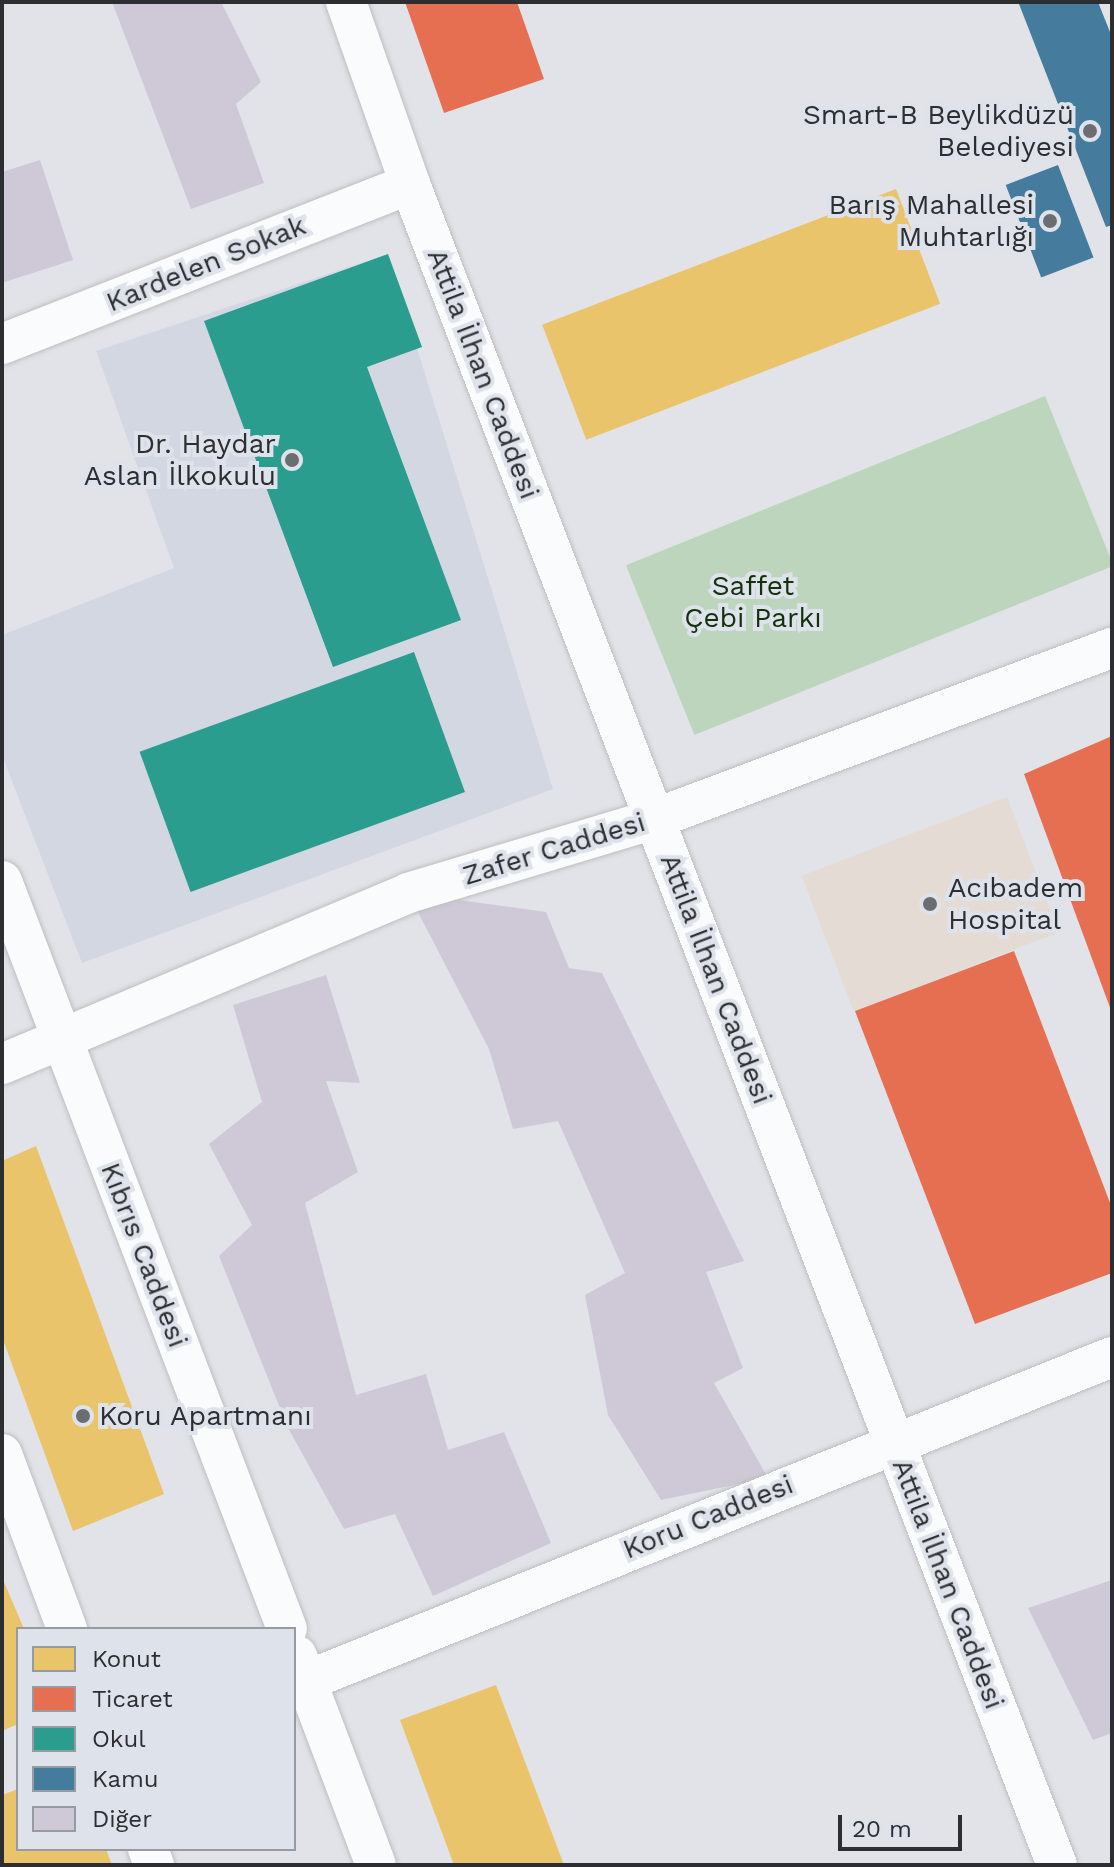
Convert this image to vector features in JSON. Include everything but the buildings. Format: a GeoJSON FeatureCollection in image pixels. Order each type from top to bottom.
{"type":"FeatureCollection","features":[{"type":"Feature","properties":{"kind":"street","name":"Attila İlhan Caddesi"},"geometry":{"type":"LineString","coordinates":[[346,2],[410,184],[1057,1865]]}},
{"type":"Feature","properties":{"kind":"street","name":"Kardelen Sokak"},"geometry":{"type":"LineString","coordinates":[[2,344],[410,184]]}},
{"type":"Feature","properties":{"kind":"street","name":"Zafer Caddesi"},"geometry":{"type":"LineString","coordinates":[[2,1064],[63,1042],[408,893],[654,819],[1112,648]]}},
{"type":"Feature","properties":{"kind":"street","name":"Kıbrıs Caddesi"},"geometry":{"type":"LineString","coordinates":[[2,881],[286,1627]]}},
{"type":"Feature","properties":{"kind":"street","name":"Koru Caddesi"},"geometry":{"type":"LineString","coordinates":[[300,1664],[1112,1357]]}},
{"type":"Feature","properties":{"kind":"street"},"geometry":{"type":"LineString","coordinates":[[2,1454],[66,1627]]}},
{"type":"Feature","properties":{"kind":"street"},"geometry":{"type":"LineString","coordinates":[[300,1664],[376,1865]]}},
{"type":"Feature","properties":{"kind":"shaded area"},"geometry":{"type":"Polygon","coordinates":[[[388,254],[553,789],[82,963],[2,755],[2,635],[174,568],[96,351],[388,254]]]}},
{"type":"Feature","properties":{"kind":"shaded area","name":"Acıbadem Hospital"},"geometry":{"type":"Polygon","coordinates":[[[1007,797],[1059,932],[854,1011],[802,876],[1007,797]]]}},
{"type":"Feature","properties":{"kind":"green space","name":"Saffet Çebi Parkı"},"geometry":{"type":"Polygon","coordinates":[[[1045,396],[1112,566],[694,735],[626,565],[1045,396]]]}},
{"type":"Feature","properties":{"kind":"place","name":"Smart-B Beylikdüzü Belediyesi"},"geometry":{"type":"Point","coordinates":[1090,131]}},
{"type":"Feature","properties":{"kind":"place","name":"Barış Mahallesi Muhtarlığı"},"geometry":{"type":"Point","coordinates":[1050,221]}},
{"type":"Feature","properties":{"kind":"place","name":"Dr. Haydar Aslan İlkokulu"},"geometry":{"type":"Point","coordinates":[292,460]}},
{"type":"Feature","properties":{"kind":"place","name":"Acıbadem Hospital"},"geometry":{"type":"Point","coordinates":[930,904]}},
{"type":"Feature","properties":{"kind":"place","name":"Koru Apartmanı"},"geometry":{"type":"Point","coordinates":[83,1416]}}]}
